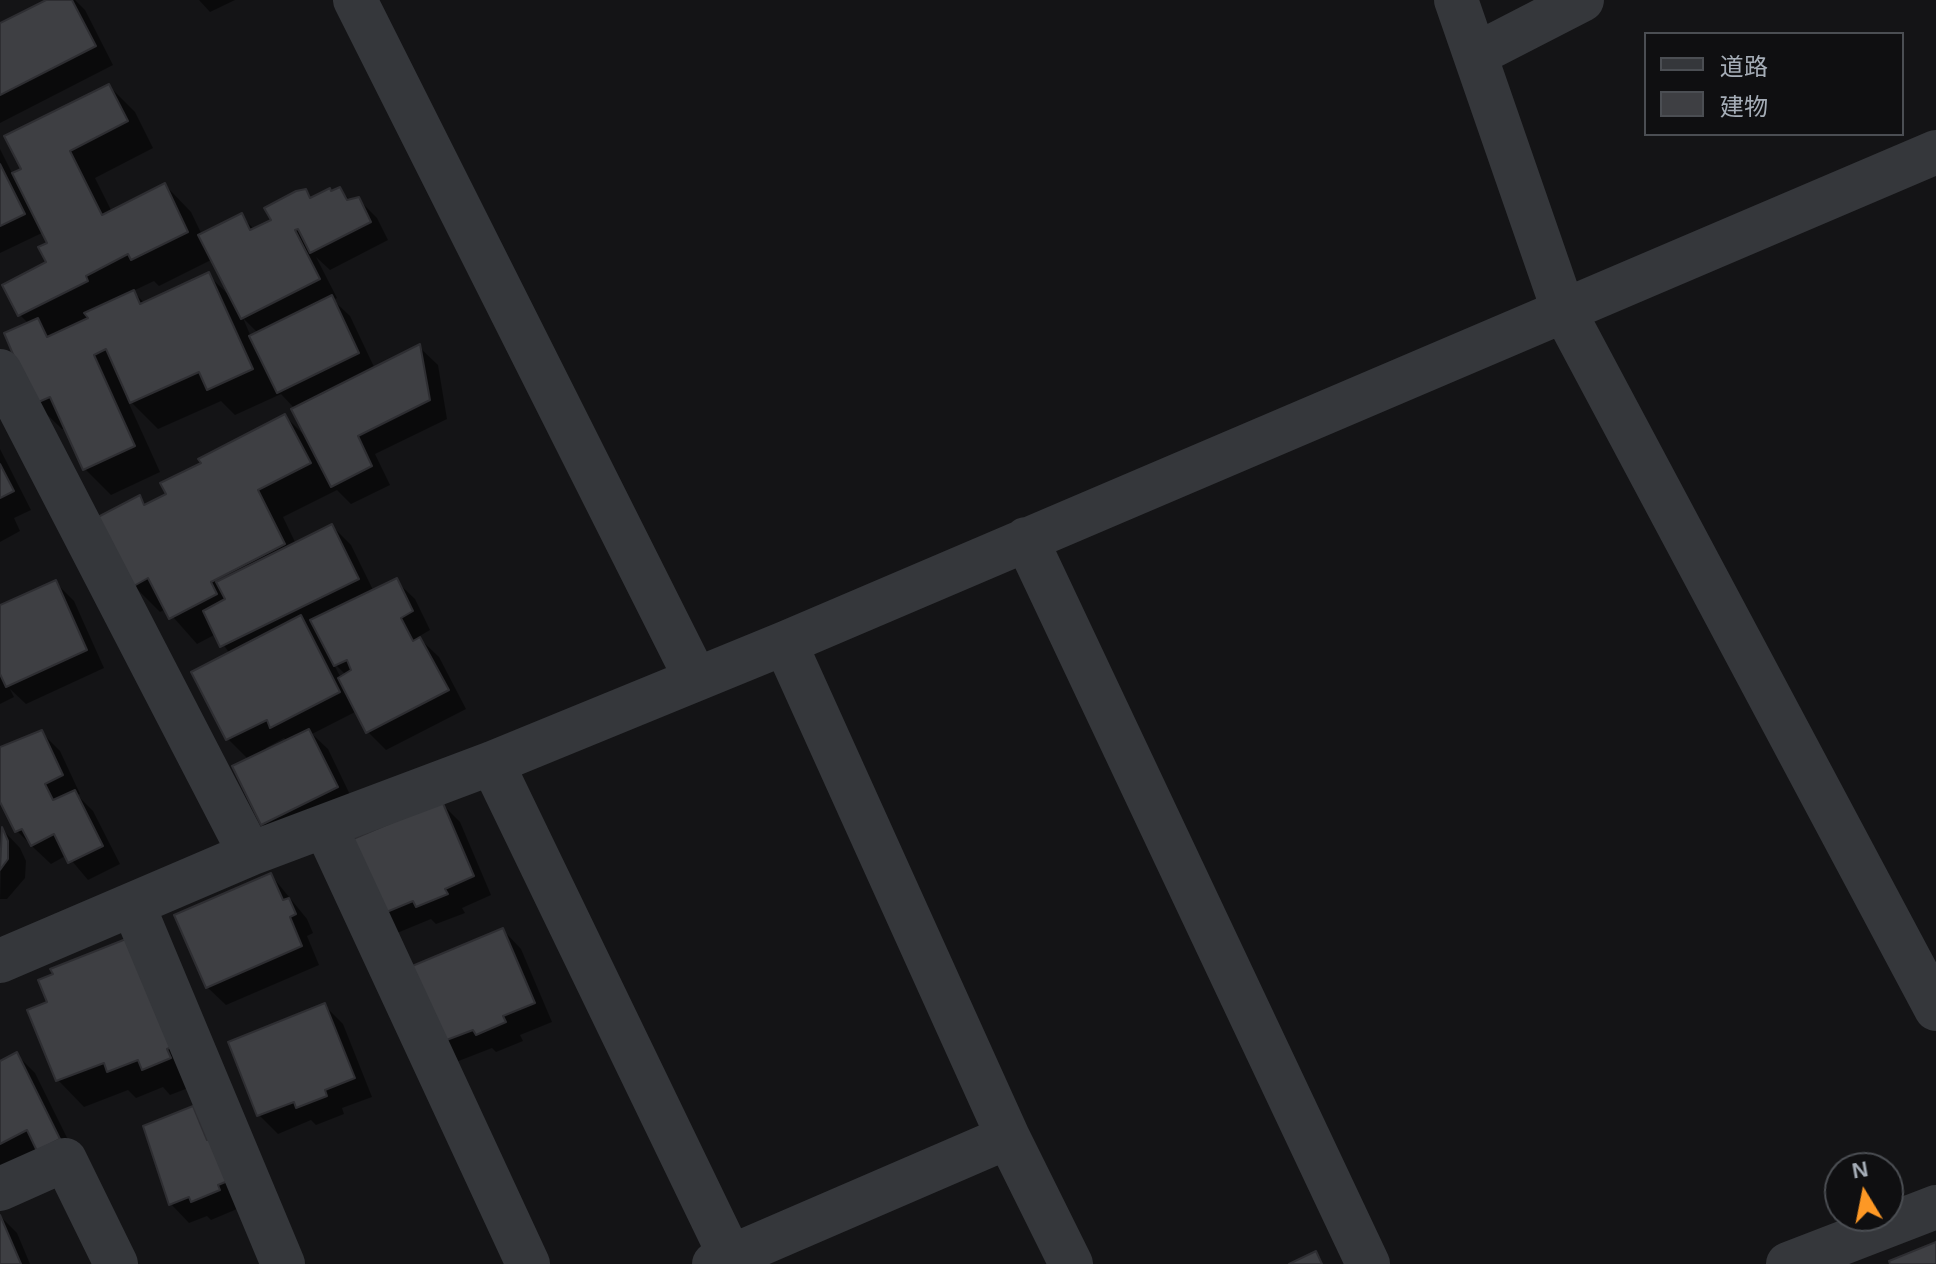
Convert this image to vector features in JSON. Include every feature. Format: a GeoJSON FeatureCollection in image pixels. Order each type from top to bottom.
{"type":"FeatureCollection","features":[{"type":"Feature","properties":{"kind":"street"},"geometry":{"type":"LineString","coordinates":[[355,0],[695,677]]}},
{"type":"Feature","properties":{"kind":"street"},"geometry":{"type":"LineString","coordinates":[[1456,0],[1563,309],[1936,1009]]}},
{"type":"Feature","properties":{"kind":"street"},"geometry":{"type":"LineString","coordinates":[[1477,54],[1582,0]]}},
{"type":"Feature","properties":{"kind":"street"},"geometry":{"type":"LineString","coordinates":[[0,961],[250,854],[492,763],[695,677],[785,643],[1936,152]]}},
{"type":"Feature","properties":{"kind":"street"},"geometry":{"type":"LineString","coordinates":[[0,371],[250,854]]}},
{"type":"Feature","properties":{"kind":"street"},"geometry":{"type":"LineString","coordinates":[[1026,539],[1368,1264]]}},
{"type":"Feature","properties":{"kind":"street"},"geometry":{"type":"LineString","coordinates":[[785,643],[1008,1137],[1071,1264]]}},
{"type":"Feature","properties":{"kind":"street"},"geometry":{"type":"LineString","coordinates":[[492,763],[726,1262],[1008,1137]]}},
{"type":"Feature","properties":{"kind":"street"},"geometry":{"type":"LineString","coordinates":[[325,826],[528,1264]]}},
{"type":"Feature","properties":{"kind":"street"},"geometry":{"type":"LineString","coordinates":[[133,905],[283,1264]]}},
{"type":"Feature","properties":{"kind":"street"},"geometry":{"type":"LineString","coordinates":[[0,1189],[65,1160],[116,1264]]}},
{"type":"Feature","properties":{"kind":"street"},"geometry":{"type":"LineString","coordinates":[[1788,1264],[1936,1207]]}},
{"type":"Feature","properties":{"kind":"building"},"geometry":{"type":"Polygon","coordinates":[[[46,0],[72,0],[96,46],[0,95],[0,23],[46,0]]]}},
{"type":"Feature","properties":{"kind":"building"},"geometry":{"type":"Polygon","coordinates":[[[109,84],[128,121],[70,151],[102,215],[165,183],[188,232],[131,260],[128,254],[86,276],[88,281],[18,316],[2,285],[46,262],[38,247],[47,243],[12,173],[21,169],[4,136],[109,84]]]}},
{"type":"Feature","properties":{"kind":"building"},"geometry":{"type":"Polygon","coordinates":[[[0,164],[25,214],[0,226],[0,164]]]}},
{"type":"Feature","properties":{"kind":"building"},"geometry":{"type":"Polygon","coordinates":[[[340,187],[347,200],[359,197],[371,222],[310,253],[298,229],[295,230],[320,279],[241,319],[198,235],[242,213],[250,230],[271,220],[264,208],[296,191],[306,189],[310,198],[330,188],[331,191],[340,187]]]}},
{"type":"Feature","properties":{"kind":"building"},"geometry":{"type":"Polygon","coordinates":[[[209,272],[253,369],[207,390],[199,372],[130,403],[106,349],[94,355],[135,446],[83,470],[50,397],[34,404],[4,333],[38,318],[47,337],[88,318],[84,313],[134,290],[140,304],[209,272]]]}},
{"type":"Feature","properties":{"kind":"building"},"geometry":{"type":"Polygon","coordinates":[[[332,295],[359,353],[277,393],[249,336],[332,295]]]}},
{"type":"Feature","properties":{"kind":"building"},"geometry":{"type":"Polygon","coordinates":[[[420,344],[430,400],[358,436],[372,466],[331,487],[291,409],[420,344]]]}},
{"type":"Feature","properties":{"kind":"building"},"geometry":{"type":"Polygon","coordinates":[[[285,414],[311,463],[258,490],[285,544],[211,582],[217,594],[169,619],[148,578],[132,587],[96,518],[140,495],[144,505],[166,494],[160,483],[201,463],[198,459],[285,414]]]}},
{"type":"Feature","properties":{"kind":"building"},"geometry":{"type":"Polygon","coordinates":[[[0,464],[14,491],[0,498],[0,464]]]}},
{"type":"Feature","properties":{"kind":"building"},"geometry":{"type":"Polygon","coordinates":[[[332,524],[359,579],[220,647],[203,611],[225,599],[216,582],[332,524]]]}},
{"type":"Feature","properties":{"kind":"building"},"geometry":{"type":"Polygon","coordinates":[[[397,578],[413,611],[401,618],[413,641],[420,637],[449,690],[366,733],[338,678],[351,670],[347,660],[334,666],[310,620],[397,578]]]}},
{"type":"Feature","properties":{"kind":"building"},"geometry":{"type":"Polygon","coordinates":[[[56,580],[87,650],[6,687],[0,674],[0,605],[56,580]]]}},
{"type":"Feature","properties":{"kind":"building"},"geometry":{"type":"Polygon","coordinates":[[[301,615],[340,692],[270,728],[267,720],[226,740],[191,672],[301,615]]]}},
{"type":"Feature","properties":{"kind":"building"},"geometry":{"type":"Polygon","coordinates":[[[309,729],[338,787],[261,825],[232,766],[309,729]]]}},
{"type":"Feature","properties":{"kind":"building"},"geometry":{"type":"Polygon","coordinates":[[[42,730],[63,775],[45,784],[53,800],[75,790],[103,846],[68,863],[54,834],[31,846],[22,829],[15,832],[0,802],[0,747],[42,730]]]}},
{"type":"Feature","properties":{"kind":"building"},"geometry":{"type":"Polygon","coordinates":[[[442,801],[474,876],[445,889],[448,894],[416,907],[413,901],[377,916],[346,842],[442,801]]]}},
{"type":"Feature","properties":{"kind":"building"},"geometry":{"type":"Polygon","coordinates":[[[2,827],[8,841],[8,859],[0,870],[2,827]]]}},
{"type":"Feature","properties":{"kind":"building"},"geometry":{"type":"Polygon","coordinates":[[[271,873],[283,900],[289,898],[296,914],[290,917],[302,946],[206,988],[174,915],[271,873]]]}},
{"type":"Feature","properties":{"kind":"building"},"geometry":{"type":"Polygon","coordinates":[[[503,928],[535,1003],[503,1016],[506,1022],[476,1035],[473,1030],[436,1044],[405,969],[503,928]]]}},
{"type":"Feature","properties":{"kind":"building"},"geometry":{"type":"Polygon","coordinates":[[[131,937],[174,1046],[167,1049],[171,1058],[142,1070],[138,1060],[107,1072],[104,1063],[56,1081],[27,1010],[47,1002],[38,980],[53,974],[50,969],[131,937]]]}},
{"type":"Feature","properties":{"kind":"building"},"geometry":{"type":"Polygon","coordinates":[[[325,1003],[355,1078],[325,1090],[327,1096],[296,1108],[294,1102],[257,1116],[228,1042],[325,1003]]]}},
{"type":"Feature","properties":{"kind":"building"},"geometry":{"type":"Polygon","coordinates":[[[17,1052],[60,1139],[37,1151],[27,1130],[0,1144],[0,1061],[17,1052]]]}},
{"type":"Feature","properties":{"kind":"building"},"geometry":{"type":"Polygon","coordinates":[[[193,1106],[207,1140],[219,1135],[235,1178],[218,1185],[220,1190],[191,1202],[189,1197],[169,1205],[143,1126],[193,1106]]]}},
{"type":"Feature","properties":{"kind":"building"},"geometry":{"type":"Polygon","coordinates":[[[0,1215],[21,1264],[0,1264],[0,1215]]]}},
{"type":"Feature","properties":{"kind":"building"},"geometry":{"type":"Polygon","coordinates":[[[1936,1242],[1936,1264],[1890,1264],[1889,1261],[1936,1242]]]}},
{"type":"Feature","properties":{"kind":"building"},"geometry":{"type":"Polygon","coordinates":[[[1316,1251],[1322,1264],[1289,1264],[1316,1251]]]}}]}
